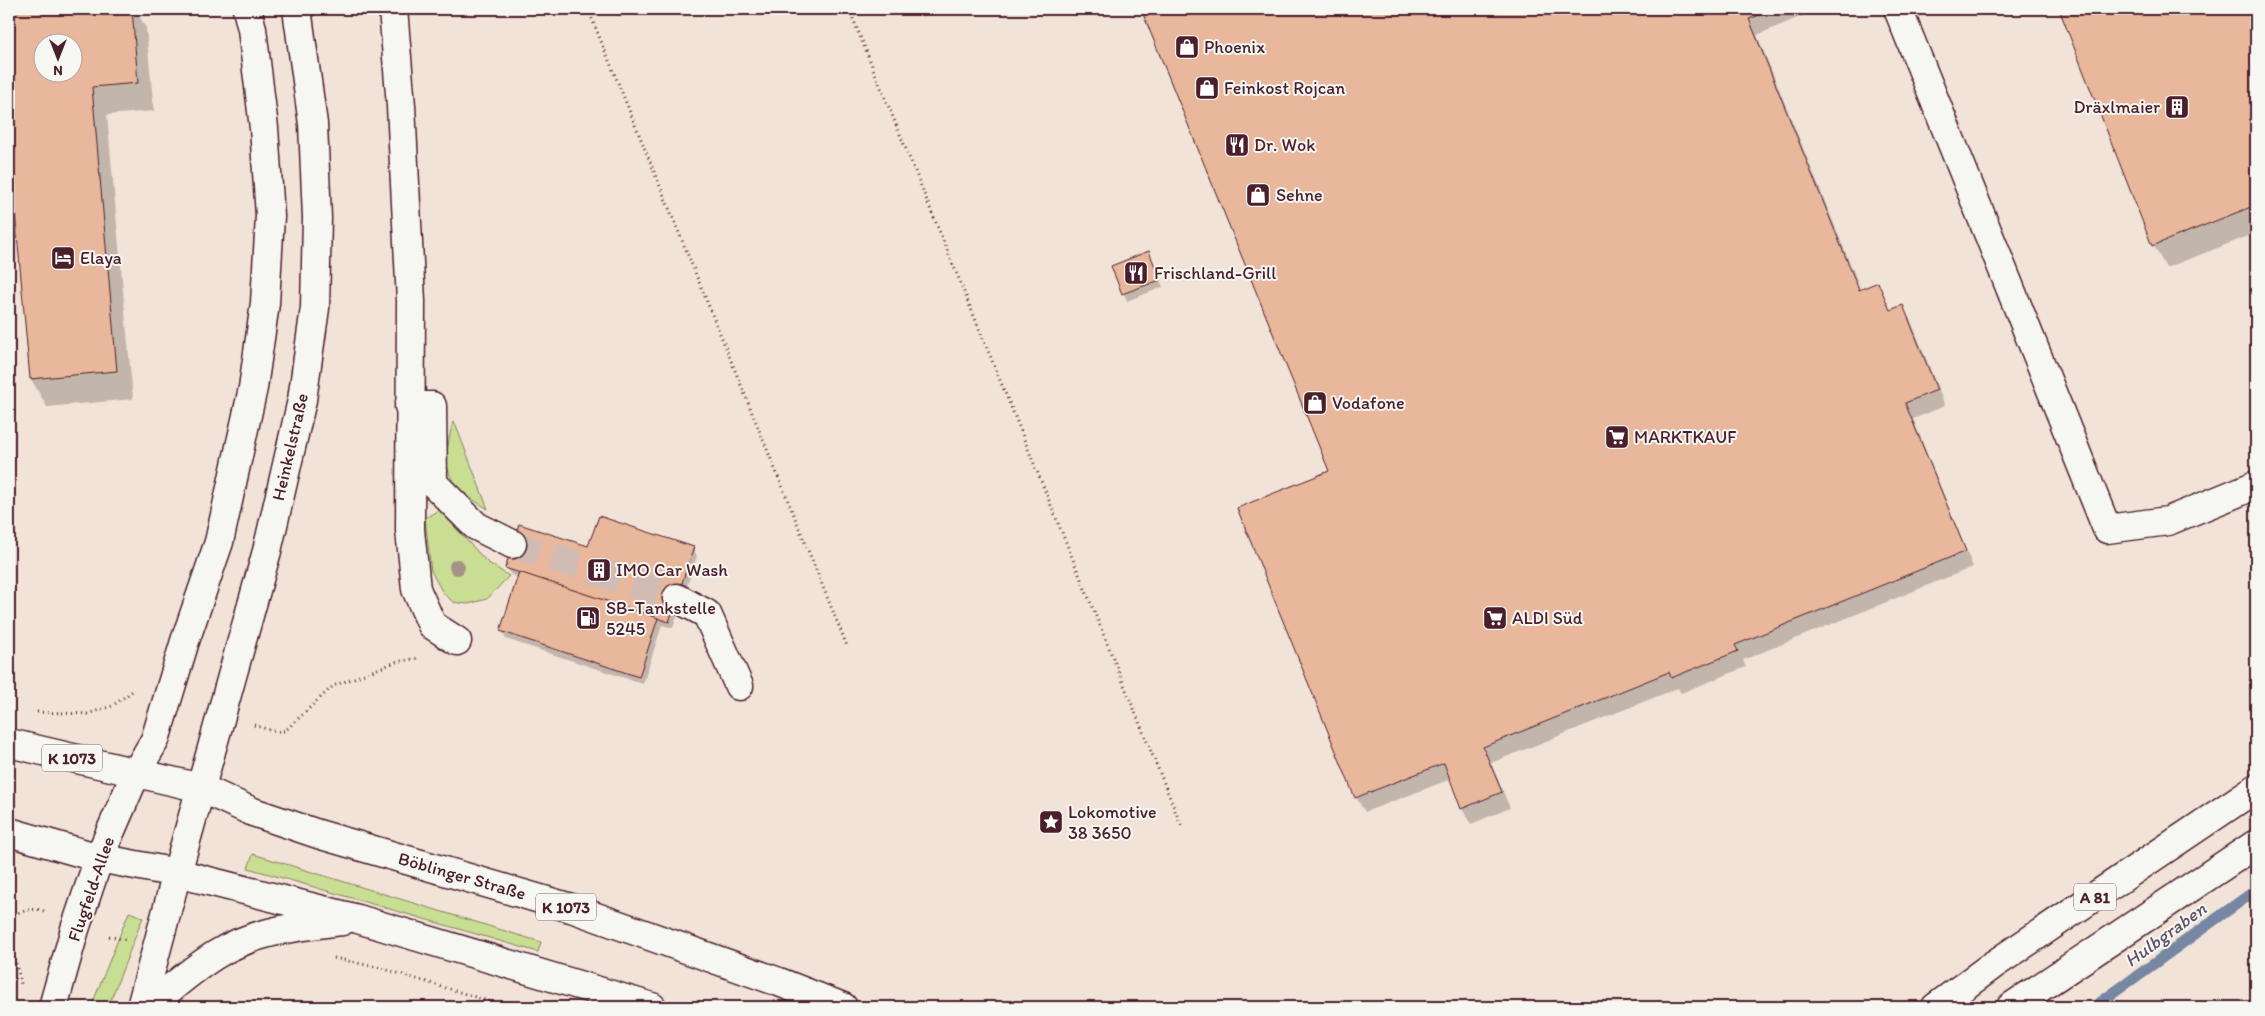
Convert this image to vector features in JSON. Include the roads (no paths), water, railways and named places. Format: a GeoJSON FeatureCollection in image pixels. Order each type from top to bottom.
{"type":"FeatureCollection","features":[{"type":"Feature","properties":{"kind":"main road"},"geometry":{"type":"LineString","coordinates":[[136,773],[155,740],[185,642],[219,542],[255,369],[265,303],[270,216],[264,128],[252,29],[247,9]]}},
{"type":"Feature","properties":{"kind":"main road","name":"Heinkelstraße"},"geometry":{"type":"LineString","coordinates":[[177,873],[269,541],[302,400],[315,308],[317,218],[313,124],[297,9]]}},
{"type":"Feature","properties":{"kind":"main road"},"geometry":{"type":"LineString","coordinates":[[393,9],[401,106],[410,282],[420,406],[434,483],[476,526],[512,544]]}},
{"type":"Feature","properties":{"kind":"main road"},"geometry":{"type":"LineString","coordinates":[[1898,9],[2107,529],[2168,521],[2256,486]]}},
{"type":"Feature","properties":{"kind":"main road"},"geometry":{"type":"LineString","coordinates":[[420,406],[410,530],[416,589],[432,625],[457,642]]}},
{"type":"Feature","properties":{"kind":"main road"},"geometry":{"type":"LineString","coordinates":[[676,598],[707,614],[739,686]]}},
{"type":"Feature","properties":{"kind":"main road","name":"K 1073"},"geometry":{"type":"LineString","coordinates":[[9,743],[136,773]]}},
{"type":"Feature","properties":{"kind":"main road","name":"Böblinger Straße"},"geometry":{"type":"LineString","coordinates":[[136,773],[201,788],[253,812],[318,834],[571,908],[779,982],[843,1007]]}},
{"type":"Feature","properties":{"kind":"main road","name":"Flugfeld-Allee"},"geometry":{"type":"LineString","coordinates":[[54,1007],[99,858],[136,773]]}},
{"type":"Feature","properties":{"kind":"main road","name":"A 81"},"geometry":{"type":"LineString","coordinates":[[1936,1007],[1993,966],[2256,788]]}},
{"type":"Feature","properties":{"kind":"main road"},"geometry":{"type":"LineString","coordinates":[[9,832],[99,858],[177,873],[233,889],[358,919],[652,1007]]}},
{"type":"Feature","properties":{"kind":"main road","name":"A 81"},"geometry":{"type":"LineString","coordinates":[[2011,1007],[2256,844]]}},
{"type":"Feature","properties":{"kind":"main road"},"geometry":{"type":"LineString","coordinates":[[141,1007],[177,873]]}},
{"type":"Feature","properties":{"kind":"main road"},"geometry":{"type":"LineString","coordinates":[[147,1007],[218,953],[269,932],[358,919]]}},
{"type":"Feature","properties":{"kind":"waterway","name":"Hulbgraben"},"geometry":{"type":"LineString","coordinates":[[2094,1007],[2256,890]]}},
{"type":"Feature","properties":{"kind":"tunnel"},"geometry":{"type":"LineString","coordinates":[[512,544],[677,598]]}},
{"type":"Feature","properties":{"kind":"place","name":"Phoenix"},"geometry":{"type":"Point","coordinates":[1187,47]}},
{"type":"Feature","properties":{"kind":"place","name":"Feinkost Rojcan"},"geometry":{"type":"Point","coordinates":[1207,88]}},
{"type":"Feature","properties":{"kind":"place","name":"Dräxlmaier"},"geometry":{"type":"Point","coordinates":[2177,107]}},
{"type":"Feature","properties":{"kind":"place","name":"Dr. Wok"},"geometry":{"type":"Point","coordinates":[1237,145]}},
{"type":"Feature","properties":{"kind":"place","name":"Sehne"},"geometry":{"type":"Point","coordinates":[1258,195]}},
{"type":"Feature","properties":{"kind":"place","name":"Elaya"},"geometry":{"type":"Point","coordinates":[63,258]}},
{"type":"Feature","properties":{"kind":"place","name":"Frischland-Grill"},"geometry":{"type":"Point","coordinates":[1136,273]}},
{"type":"Feature","properties":{"kind":"place","name":"Vodafone"},"geometry":{"type":"Point","coordinates":[1315,403]}},
{"type":"Feature","properties":{"kind":"place","name":"MARKTKAUF"},"geometry":{"type":"Point","coordinates":[1617,437]}},
{"type":"Feature","properties":{"kind":"place","name":"IMO Car Wash"},"geometry":{"type":"Point","coordinates":[599,570]}},
{"type":"Feature","properties":{"kind":"place","name":"SB-Tankstelle 5245"},"geometry":{"type":"Point","coordinates":[588,618]}},
{"type":"Feature","properties":{"kind":"place","name":"ALDI Süd"},"geometry":{"type":"Point","coordinates":[1495,618]}},
{"type":"Feature","properties":{"kind":"place","name":"Lokomotive 38 3650"},"geometry":{"type":"Point","coordinates":[1051,822]}}]}
